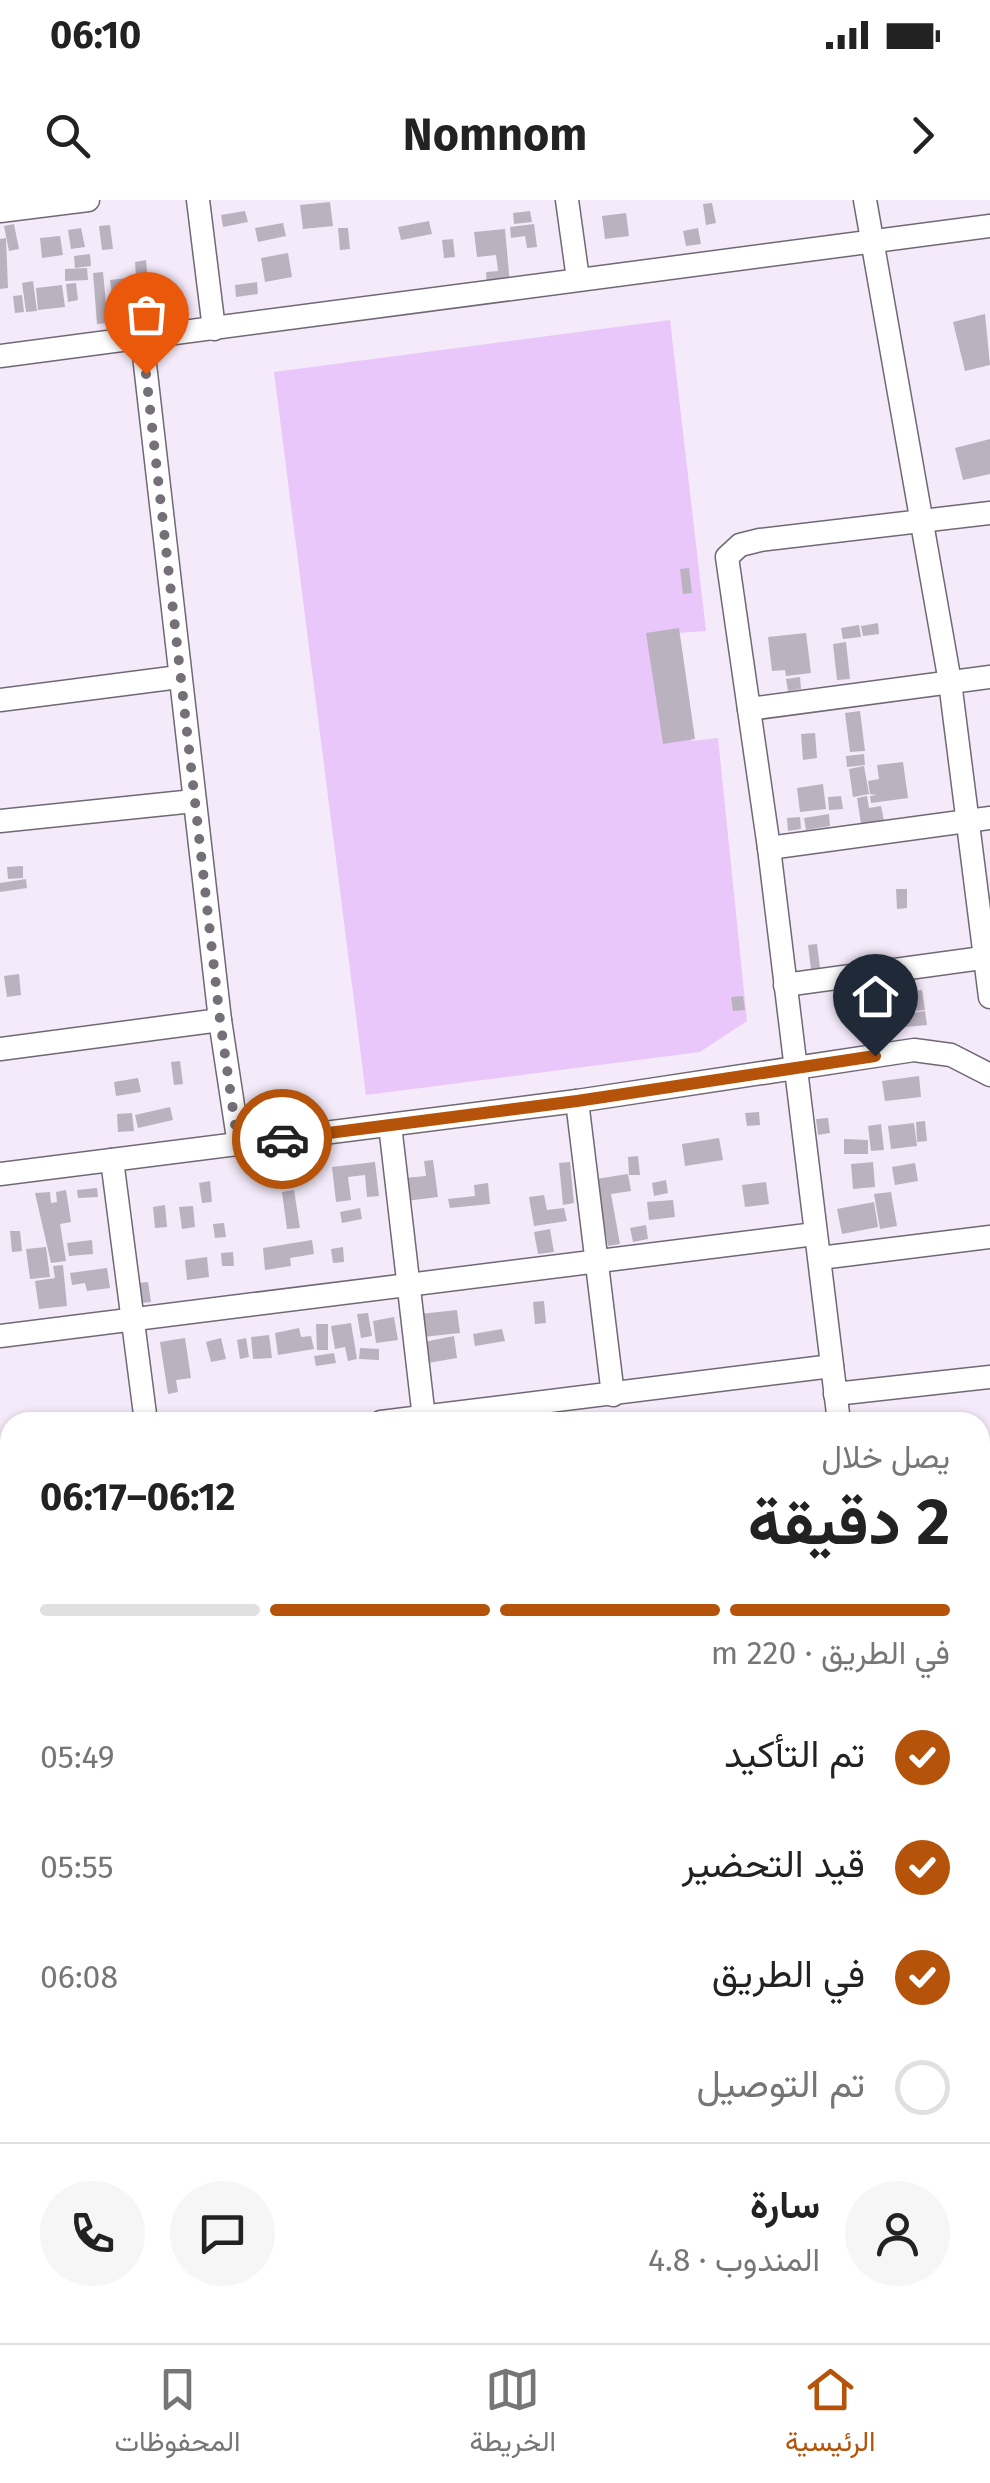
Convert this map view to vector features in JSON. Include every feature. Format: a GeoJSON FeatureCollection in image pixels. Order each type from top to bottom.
{"type":"FeatureCollection","features":[{"type":"Feature","properties":{"kind":"street"},"geometry":{"type":"LineString","coordinates":[[0,212],[88,200]]}},
{"type":"Feature","properties":{"kind":"street"},"geometry":{"type":"LineString","coordinates":[[198,200],[214,329]]}},
{"type":"Feature","properties":{"kind":"street"},"geometry":{"type":"LineString","coordinates":[[567,200],[578,279]]}},
{"type":"Feature","properties":{"kind":"street"},"geometry":{"type":"LineString","coordinates":[[865,200],[950,682],[979,820],[990,997]]}},
{"type":"Feature","properties":{"kind":"street"},"geometry":{"type":"LineString","coordinates":[[0,356],[990,226]]}},
{"type":"Feature","properties":{"kind":"street"},"geometry":{"type":"LineString","coordinates":[[142,338],[179,677],[238,1145]]}},
{"type":"Feature","properties":{"kind":"street"},"geometry":{"type":"LineString","coordinates":[[838,1412],[769,848],[728,571],[731,550],[760,540],[990,513]]}},
{"type":"Feature","properties":{"kind":"street"},"geometry":{"type":"LineString","coordinates":[[0,700],[179,677]]}},
{"type":"Feature","properties":{"kind":"street"},"geometry":{"type":"LineString","coordinates":[[749,709],[990,677]]}},
{"type":"Feature","properties":{"kind":"street"},"geometry":{"type":"LineString","coordinates":[[0,821],[194,801]]}},
{"type":"Feature","properties":{"kind":"street"},"geometry":{"type":"LineString","coordinates":[[769,848],[979,820]]}},
{"type":"Feature","properties":{"kind":"street"},"geometry":{"type":"LineString","coordinates":[[786,985],[988,957]]}},
{"type":"Feature","properties":{"kind":"street"},"geometry":{"type":"LineString","coordinates":[[0,1049],[220,1020]]}},
{"type":"Feature","properties":{"kind":"street"},"geometry":{"type":"LineString","coordinates":[[0,1174],[577,1101],[796,1066],[934,1050],[990,1075]]}},
{"type":"Feature","properties":{"kind":"street"},"geometry":{"type":"LineString","coordinates":[[577,1101],[613,1395]]}},
{"type":"Feature","properties":{"kind":"street"},"geometry":{"type":"LineString","coordinates":[[390,1125],[423,1412]]}},
{"type":"Feature","properties":{"kind":"street"},"geometry":{"type":"LineString","coordinates":[[112,1160],[145,1412]]}},
{"type":"Feature","properties":{"kind":"street"},"geometry":{"type":"LineString","coordinates":[[0,1336],[815,1234]]}},
{"type":"Feature","properties":{"kind":"street"},"geometry":{"type":"LineString","coordinates":[[820,1258],[990,1237]]}},
{"type":"Feature","properties":{"kind":"street"},"geometry":{"type":"LineString","coordinates":[[539,1412],[613,1395],[832,1366]]}},
{"type":"Feature","properties":{"kind":"street"},"geometry":{"type":"LineString","coordinates":[[835,1394],[990,1377]]}},
{"type":"Feature","properties":{"kind":"shaded area"},"geometry":{"type":"Polygon","coordinates":[[[670,320],[706,631],[677,633],[691,741],[718,738],[747,1021],[700,1052],[366,1095],[274,372],[670,320]]]}},
{"type":"Feature","properties":{"kind":"building"},"geometry":{"type":"Polygon","coordinates":[[[330,202],[333,226],[303,229],[300,205],[330,202]]]}},
{"type":"Feature","properties":{"kind":"building"},"geometry":{"type":"Polygon","coordinates":[[[712,203],[716,223],[706,225],[703,204],[712,203]]]}},
{"type":"Feature","properties":{"kind":"building"},"geometry":{"type":"Polygon","coordinates":[[[245,211],[248,222],[223,227],[221,215],[245,211]]]}},
{"type":"Feature","properties":{"kind":"building"},"geometry":{"type":"Polygon","coordinates":[[[530,211],[532,222],[514,224],[513,213],[530,211]]]}},
{"type":"Feature","properties":{"kind":"building"},"geometry":{"type":"Polygon","coordinates":[[[626,213],[629,236],[605,239],[602,216],[626,213]]]}},
{"type":"Feature","properties":{"kind":"building"},"geometry":{"type":"Polygon","coordinates":[[[429,221],[432,234],[401,240],[398,227],[429,221]]]}},
{"type":"Feature","properties":{"kind":"building"},"geometry":{"type":"Polygon","coordinates":[[[283,223],[286,236],[258,242],[255,228],[283,223]]]}},
{"type":"Feature","properties":{"kind":"building"},"geometry":{"type":"Polygon","coordinates":[[[14,224],[19,249],[9,251],[4,226],[14,224]]]}},
{"type":"Feature","properties":{"kind":"building"},"geometry":{"type":"Polygon","coordinates":[[[534,224],[537,247],[527,248],[525,236],[511,238],[510,227],[534,224]]]}},
{"type":"Feature","properties":{"kind":"building"},"geometry":{"type":"Polygon","coordinates":[[[110,225],[113,249],[102,250],[99,226],[110,225]]]}},
{"type":"Feature","properties":{"kind":"building"},"geometry":{"type":"Polygon","coordinates":[[[81,228],[85,247],[71,249],[68,230],[81,228]]]}},
{"type":"Feature","properties":{"kind":"building"},"geometry":{"type":"Polygon","coordinates":[[[338,228],[348,228],[350,249],[340,250],[338,228]]]}},
{"type":"Feature","properties":{"kind":"building"},"geometry":{"type":"Polygon","coordinates":[[[698,228],[701,244],[686,246],[683,231],[698,228]]]}},
{"type":"Feature","properties":{"kind":"building"},"geometry":{"type":"Polygon","coordinates":[[[505,229],[510,284],[487,286],[486,272],[498,271],[496,255],[477,257],[474,232],[505,229]]]}},
{"type":"Feature","properties":{"kind":"building"},"geometry":{"type":"Polygon","coordinates":[[[60,236],[63,255],[42,258],[40,238],[60,236]]]}},
{"type":"Feature","properties":{"kind":"building"},"geometry":{"type":"Polygon","coordinates":[[[6,238],[8,288],[0,289],[0,239],[6,238]]]}},
{"type":"Feature","properties":{"kind":"building"},"geometry":{"type":"Polygon","coordinates":[[[453,239],[455,257],[444,258],[442,240],[453,239]]]}},
{"type":"Feature","properties":{"kind":"building"},"geometry":{"type":"Polygon","coordinates":[[[288,253],[292,277],[265,282],[261,258],[288,253]]]}},
{"type":"Feature","properties":{"kind":"building"},"geometry":{"type":"Polygon","coordinates":[[[90,254],[91,266],[75,268],[74,256],[90,254]]]}},
{"type":"Feature","properties":{"kind":"building"},"geometry":{"type":"Polygon","coordinates":[[[146,260],[148,282],[137,283],[139,299],[120,301],[122,322],[97,324],[93,273],[103,272],[106,303],[113,302],[110,280],[136,277],[135,262],[146,260]]]}},
{"type":"Feature","properties":{"kind":"building"},"geometry":{"type":"Polygon","coordinates":[[[87,268],[88,280],[65,281],[65,269],[87,268]]]}},
{"type":"Feature","properties":{"kind":"building"},"geometry":{"type":"Polygon","coordinates":[[[33,281],[37,311],[26,312],[22,283],[33,281]]]}},
{"type":"Feature","properties":{"kind":"building"},"geometry":{"type":"Polygon","coordinates":[[[257,282],[258,294],[236,297],[235,285],[257,282]]]}},
{"type":"Feature","properties":{"kind":"building"},"geometry":{"type":"Polygon","coordinates":[[[76,283],[78,300],[68,302],[66,284],[76,283]]]}},
{"type":"Feature","properties":{"kind":"building"},"geometry":{"type":"Polygon","coordinates":[[[62,285],[65,307],[38,310],[36,288],[62,285]]]}},
{"type":"Feature","properties":{"kind":"building"},"geometry":{"type":"Polygon","coordinates":[[[22,295],[24,312],[15,313],[13,296],[22,295]]]}},
{"type":"Feature","properties":{"kind":"building"},"geometry":{"type":"Polygon","coordinates":[[[985,314],[990,365],[965,371],[953,322],[985,314]]]}},
{"type":"Feature","properties":{"kind":"building"},"geometry":{"type":"Polygon","coordinates":[[[990,439],[990,474],[963,480],[955,448],[990,439]]]}},
{"type":"Feature","properties":{"kind":"building"},"geometry":{"type":"Polygon","coordinates":[[[689,568],[692,593],[683,594],[680,569],[689,568]]]}},
{"type":"Feature","properties":{"kind":"building"},"geometry":{"type":"Polygon","coordinates":[[[878,623],[879,634],[863,636],[861,626],[878,623]]]}},
{"type":"Feature","properties":{"kind":"building"},"geometry":{"type":"Polygon","coordinates":[[[859,625],[861,637],[843,639],[841,628],[859,625]]]}},
{"type":"Feature","properties":{"kind":"building"},"geometry":{"type":"Polygon","coordinates":[[[679,628],[695,739],[663,744],[646,633],[679,628]]]}},
{"type":"Feature","properties":{"kind":"building"},"geometry":{"type":"Polygon","coordinates":[[[806,633],[811,673],[786,676],[785,670],[772,671],[768,637],[806,633]]]}},
{"type":"Feature","properties":{"kind":"building"},"geometry":{"type":"Polygon","coordinates":[[[846,642],[850,679],[837,680],[833,644],[846,642]]]}},
{"type":"Feature","properties":{"kind":"building"},"geometry":{"type":"Polygon","coordinates":[[[800,677],[801,689],[788,691],[786,679],[800,677]]]}},
{"type":"Feature","properties":{"kind":"building"},"geometry":{"type":"Polygon","coordinates":[[[860,711],[865,751],[850,752],[845,713],[860,711]]]}},
{"type":"Feature","properties":{"kind":"building"},"geometry":{"type":"Polygon","coordinates":[[[815,733],[817,758],[803,760],[801,734],[815,733]]]}},
{"type":"Feature","properties":{"kind":"building"},"geometry":{"type":"Polygon","coordinates":[[[864,754],[865,765],[847,767],[846,756],[864,754]]]}},
{"type":"Feature","properties":{"kind":"building"},"geometry":{"type":"Polygon","coordinates":[[[903,762],[908,798],[871,803],[870,796],[877,795],[870,794],[868,781],[879,779],[877,765],[903,762]]]}},
{"type":"Feature","properties":{"kind":"building"},"geometry":{"type":"Polygon","coordinates":[[[864,766],[869,794],[853,797],[849,769],[864,766]]]}},
{"type":"Feature","properties":{"kind":"building"},"geometry":{"type":"Polygon","coordinates":[[[823,784],[826,809],[800,812],[797,788],[823,784]]]}},
{"type":"Feature","properties":{"kind":"building"},"geometry":{"type":"Polygon","coordinates":[[[841,796],[843,809],[829,810],[828,797],[841,796]]]}},
{"type":"Feature","properties":{"kind":"building"},"geometry":{"type":"Polygon","coordinates":[[[867,796],[869,808],[881,806],[884,821],[861,824],[857,798],[867,796]]]}},
{"type":"Feature","properties":{"kind":"building"},"geometry":{"type":"Polygon","coordinates":[[[829,814],[830,826],[806,830],[804,818],[829,814]]]}},
{"type":"Feature","properties":{"kind":"building"},"geometry":{"type":"Polygon","coordinates":[[[800,817],[801,829],[788,831],[787,818],[800,817]]]}},
{"type":"Feature","properties":{"kind":"building"},"geometry":{"type":"Polygon","coordinates":[[[23,866],[23,878],[8,879],[7,867],[23,866]]]}},
{"type":"Feature","properties":{"kind":"building"},"geometry":{"type":"Polygon","coordinates":[[[26,879],[27,888],[0,892],[0,883],[26,879]]]}},
{"type":"Feature","properties":{"kind":"building"},"geometry":{"type":"Polygon","coordinates":[[[896,889],[907,889],[907,908],[897,909],[896,889]]]}},
{"type":"Feature","properties":{"kind":"building"},"geometry":{"type":"Polygon","coordinates":[[[817,944],[820,968],[811,969],[808,945],[817,944]]]}},
{"type":"Feature","properties":{"kind":"building"},"geometry":{"type":"Polygon","coordinates":[[[19,974],[21,995],[7,997],[4,976],[19,974]]]}},
{"type":"Feature","properties":{"kind":"building"},"geometry":{"type":"Polygon","coordinates":[[[922,990],[925,1010],[916,1011],[913,991],[922,990]]]}},
{"type":"Feature","properties":{"kind":"building"},"geometry":{"type":"Polygon","coordinates":[[[743,996],[745,1010],[733,1011],[731,997],[743,996]]]}},
{"type":"Feature","properties":{"kind":"building"},"geometry":{"type":"Polygon","coordinates":[[[892,996],[896,1015],[881,1017],[877,998],[892,996]]]}},
{"type":"Feature","properties":{"kind":"building"},"geometry":{"type":"Polygon","coordinates":[[[925,1011],[927,1025],[905,1027],[903,1014],[925,1011]]]}},
{"type":"Feature","properties":{"kind":"building"},"geometry":{"type":"Polygon","coordinates":[[[180,1061],[183,1084],[174,1085],[171,1062],[180,1061]]]}},
{"type":"Feature","properties":{"kind":"building"},"geometry":{"type":"Polygon","coordinates":[[[919,1076],[921,1097],[885,1101],[882,1081],[919,1076]]]}},
{"type":"Feature","properties":{"kind":"building"},"geometry":{"type":"Polygon","coordinates":[[[138,1078],[141,1092],[116,1096],[114,1082],[138,1078]]]}},
{"type":"Feature","properties":{"kind":"building"},"geometry":{"type":"Polygon","coordinates":[[[170,1107],[173,1120],[138,1128],[135,1115],[170,1107]]]}},
{"type":"Feature","properties":{"kind":"building"},"geometry":{"type":"Polygon","coordinates":[[[759,1112],[760,1125],[747,1126],[745,1113],[759,1112]]]}},
{"type":"Feature","properties":{"kind":"building"},"geometry":{"type":"Polygon","coordinates":[[[132,1113],[134,1131],[118,1132],[117,1114],[132,1113]]]}},
{"type":"Feature","properties":{"kind":"building"},"geometry":{"type":"Polygon","coordinates":[[[828,1118],[830,1133],[818,1135],[816,1119],[828,1118]]]}},
{"type":"Feature","properties":{"kind":"building"},"geometry":{"type":"Polygon","coordinates":[[[925,1121],[927,1141],[917,1142],[916,1122],[925,1121]]]}},
{"type":"Feature","properties":{"kind":"building"},"geometry":{"type":"Polygon","coordinates":[[[914,1123],[917,1146],[891,1149],[888,1126],[914,1123]]]}},
{"type":"Feature","properties":{"kind":"building"},"geometry":{"type":"Polygon","coordinates":[[[881,1124],[884,1150],[871,1151],[868,1126],[881,1124]]]}},
{"type":"Feature","properties":{"kind":"building"},"geometry":{"type":"Polygon","coordinates":[[[719,1138],[723,1160],[685,1166],[682,1144],[719,1138]]]}},
{"type":"Feature","properties":{"kind":"building"},"geometry":{"type":"Polygon","coordinates":[[[844,1139],[868,1140],[868,1154],[844,1154],[844,1139]]]}},
{"type":"Feature","properties":{"kind":"building"},"geometry":{"type":"Polygon","coordinates":[[[638,1156],[640,1175],[629,1175],[628,1157],[638,1156]]]}},
{"type":"Feature","properties":{"kind":"building"},"geometry":{"type":"Polygon","coordinates":[[[433,1160],[438,1197],[406,1201],[404,1178],[426,1176],[424,1161],[433,1160]]]}},
{"type":"Feature","properties":{"kind":"building"},"geometry":{"type":"Polygon","coordinates":[[[375,1162],[379,1196],[367,1197],[365,1175],[348,1177],[351,1200],[336,1202],[332,1167],[375,1162]]]}},
{"type":"Feature","properties":{"kind":"building"},"geometry":{"type":"Polygon","coordinates":[[[570,1162],[574,1203],[563,1205],[559,1163],[570,1162]]]}},
{"type":"Feature","properties":{"kind":"building"},"geometry":{"type":"Polygon","coordinates":[[[873,1162],[875,1187],[853,1189],[851,1164],[873,1162]]]}},
{"type":"Feature","properties":{"kind":"building"},"geometry":{"type":"Polygon","coordinates":[[[915,1163],[918,1181],[895,1185],[892,1167],[915,1163]]]}},
{"type":"Feature","properties":{"kind":"building"},"geometry":{"type":"Polygon","coordinates":[[[628,1174],[631,1191],[611,1194],[620,1244],[608,1246],[596,1179],[628,1174]]]}},
{"type":"Feature","properties":{"kind":"building"},"geometry":{"type":"Polygon","coordinates":[[[666,1180],[668,1193],[654,1196],[652,1183],[666,1180]]]}},
{"type":"Feature","properties":{"kind":"building"},"geometry":{"type":"Polygon","coordinates":[[[210,1181],[212,1202],[202,1203],[199,1183],[210,1181]]]}},
{"type":"Feature","properties":{"kind":"building"},"geometry":{"type":"Polygon","coordinates":[[[766,1182],[769,1204],[745,1207],[742,1185],[766,1182]]]}},
{"type":"Feature","properties":{"kind":"building"},"geometry":{"type":"Polygon","coordinates":[[[488,1183],[490,1204],[450,1208],[448,1199],[475,1196],[474,1185],[488,1183]]]}},
{"type":"Feature","properties":{"kind":"building"},"geometry":{"type":"Polygon","coordinates":[[[97,1188],[98,1197],[78,1198],[77,1190],[97,1188]]]}},
{"type":"Feature","properties":{"kind":"building"},"geometry":{"type":"Polygon","coordinates":[[[66,1190],[71,1222],[60,1224],[66,1261],[51,1263],[35,1193],[50,1192],[51,1203],[57,1202],[56,1192],[66,1190]]]}},
{"type":"Feature","properties":{"kind":"building"},"geometry":{"type":"Polygon","coordinates":[[[294,1190],[300,1228],[287,1229],[282,1192],[294,1190]]]}},
{"type":"Feature","properties":{"kind":"building"},"geometry":{"type":"Polygon","coordinates":[[[891,1192],[897,1226],[880,1229],[874,1194],[891,1192]]]}},
{"type":"Feature","properties":{"kind":"building"},"geometry":{"type":"Polygon","coordinates":[[[544,1195],[547,1210],[564,1208],[567,1221],[534,1226],[529,1197],[544,1195]]]}},
{"type":"Feature","properties":{"kind":"building"},"geometry":{"type":"Polygon","coordinates":[[[673,1200],[675,1217],[649,1220],[647,1202],[673,1200]]]}},
{"type":"Feature","properties":{"kind":"building"},"geometry":{"type":"Polygon","coordinates":[[[874,1202],[878,1227],[842,1234],[837,1209],[874,1202]]]}},
{"type":"Feature","properties":{"kind":"building"},"geometry":{"type":"Polygon","coordinates":[[[165,1205],[167,1227],[155,1228],[153,1207],[165,1205]]]}},
{"type":"Feature","properties":{"kind":"building"},"geometry":{"type":"Polygon","coordinates":[[[193,1206],[195,1227],[182,1229],[179,1207],[193,1206]]]}},
{"type":"Feature","properties":{"kind":"building"},"geometry":{"type":"Polygon","coordinates":[[[360,1208],[362,1219],[342,1223],[340,1212],[360,1208]]]}},
{"type":"Feature","properties":{"kind":"building"},"geometry":{"type":"Polygon","coordinates":[[[224,1223],[226,1237],[215,1238],[213,1224],[224,1223]]]}},
{"type":"Feature","properties":{"kind":"building"},"geometry":{"type":"Polygon","coordinates":[[[646,1225],[648,1239],[633,1242],[630,1228],[646,1225]]]}},
{"type":"Feature","properties":{"kind":"building"},"geometry":{"type":"Polygon","coordinates":[[[550,1229],[554,1252],[538,1254],[534,1232],[550,1229]]]}},
{"type":"Feature","properties":{"kind":"building"},"geometry":{"type":"Polygon","coordinates":[[[10,1231],[20,1231],[22,1251],[12,1252],[10,1231]]]}},
{"type":"Feature","properties":{"kind":"building"},"geometry":{"type":"Polygon","coordinates":[[[92,1240],[93,1254],[69,1256],[67,1243],[92,1240]]]}},
{"type":"Feature","properties":{"kind":"building"},"geometry":{"type":"Polygon","coordinates":[[[312,1240],[314,1254],[290,1258],[291,1266],[265,1270],[263,1248],[312,1240]]]}},
{"type":"Feature","properties":{"kind":"building"},"geometry":{"type":"Polygon","coordinates":[[[46,1247],[50,1277],[30,1279],[26,1249],[46,1247]]]}},
{"type":"Feature","properties":{"kind":"building"},"geometry":{"type":"Polygon","coordinates":[[[343,1247],[344,1262],[333,1263],[331,1249],[343,1247]]]}},
{"type":"Feature","properties":{"kind":"building"},"geometry":{"type":"Polygon","coordinates":[[[233,1252],[234,1266],[222,1266],[221,1253],[233,1252]]]}},
{"type":"Feature","properties":{"kind":"building"},"geometry":{"type":"Polygon","coordinates":[[[207,1257],[209,1277],[187,1280],[185,1260],[207,1257]]]}},
{"type":"Feature","properties":{"kind":"building"},"geometry":{"type":"Polygon","coordinates":[[[63,1265],[67,1306],[39,1309],[35,1281],[55,1278],[53,1266],[63,1265]]]}},
{"type":"Feature","properties":{"kind":"building"},"geometry":{"type":"Polygon","coordinates":[[[107,1268],[110,1288],[87,1291],[85,1283],[72,1285],[70,1273],[107,1268]]]}},
{"type":"Feature","properties":{"kind":"building"},"geometry":{"type":"Polygon","coordinates":[[[148,1282],[151,1302],[141,1303],[139,1283],[148,1282]]]}},
{"type":"Feature","properties":{"kind":"building"},"geometry":{"type":"Polygon","coordinates":[[[544,1301],[546,1323],[535,1324],[533,1302],[544,1301]]]}},
{"type":"Feature","properties":{"kind":"building"},"geometry":{"type":"Polygon","coordinates":[[[457,1310],[460,1333],[423,1337],[420,1314],[457,1310]]]}},
{"type":"Feature","properties":{"kind":"building"},"geometry":{"type":"Polygon","coordinates":[[[368,1313],[372,1336],[361,1338],[357,1314],[368,1313]]]}},
{"type":"Feature","properties":{"kind":"building"},"geometry":{"type":"Polygon","coordinates":[[[394,1317],[398,1340],[376,1343],[373,1321],[394,1317]]]}},
{"type":"Feature","properties":{"kind":"building"},"geometry":{"type":"Polygon","coordinates":[[[351,1323],[357,1359],[348,1361],[345,1347],[335,1349],[331,1326],[351,1323]]]}},
{"type":"Feature","properties":{"kind":"building"},"geometry":{"type":"Polygon","coordinates":[[[316,1324],[328,1324],[328,1350],[317,1350],[316,1324]]]}},
{"type":"Feature","properties":{"kind":"building"},"geometry":{"type":"Polygon","coordinates":[[[299,1328],[301,1337],[311,1336],[314,1349],[278,1355],[275,1333],[299,1328]]]}},
{"type":"Feature","properties":{"kind":"building"},"geometry":{"type":"Polygon","coordinates":[[[502,1329],[505,1341],[475,1346],[473,1334],[502,1329]]]}},
{"type":"Feature","properties":{"kind":"building"},"geometry":{"type":"Polygon","coordinates":[[[269,1335],[272,1358],[253,1359],[251,1337],[269,1335]]]}},
{"type":"Feature","properties":{"kind":"building"},"geometry":{"type":"Polygon","coordinates":[[[454,1336],[457,1358],[428,1363],[424,1342],[454,1336]]]}},
{"type":"Feature","properties":{"kind":"building"},"geometry":{"type":"Polygon","coordinates":[[[185,1338],[191,1378],[176,1380],[178,1392],[168,1394],[160,1342],[185,1338]]]}},
{"type":"Feature","properties":{"kind":"building"},"geometry":{"type":"Polygon","coordinates":[[[221,1338],[226,1359],[211,1362],[206,1342],[221,1338]]]}},
{"type":"Feature","properties":{"kind":"building"},"geometry":{"type":"Polygon","coordinates":[[[246,1338],[249,1357],[240,1359],[237,1340],[246,1338]]]}},
{"type":"Feature","properties":{"kind":"building"},"geometry":{"type":"Polygon","coordinates":[[[360,1348],[379,1349],[379,1360],[359,1359],[360,1348]]]}},
{"type":"Feature","properties":{"kind":"building"},"geometry":{"type":"Polygon","coordinates":[[[334,1353],[336,1363],[316,1366],[314,1356],[334,1353]]]}},
{"type":"Feature","properties":{"kind":"way so far"},"geometry":{"type":"LineString","coordinates":[[146,374],[182,708],[238,1145],[282,1139]]}},
{"type":"Feature","properties":{"kind":"route"},"geometry":{"type":"LineString","coordinates":[[282,1139],[577,1101],[875,1056]]}}]}
